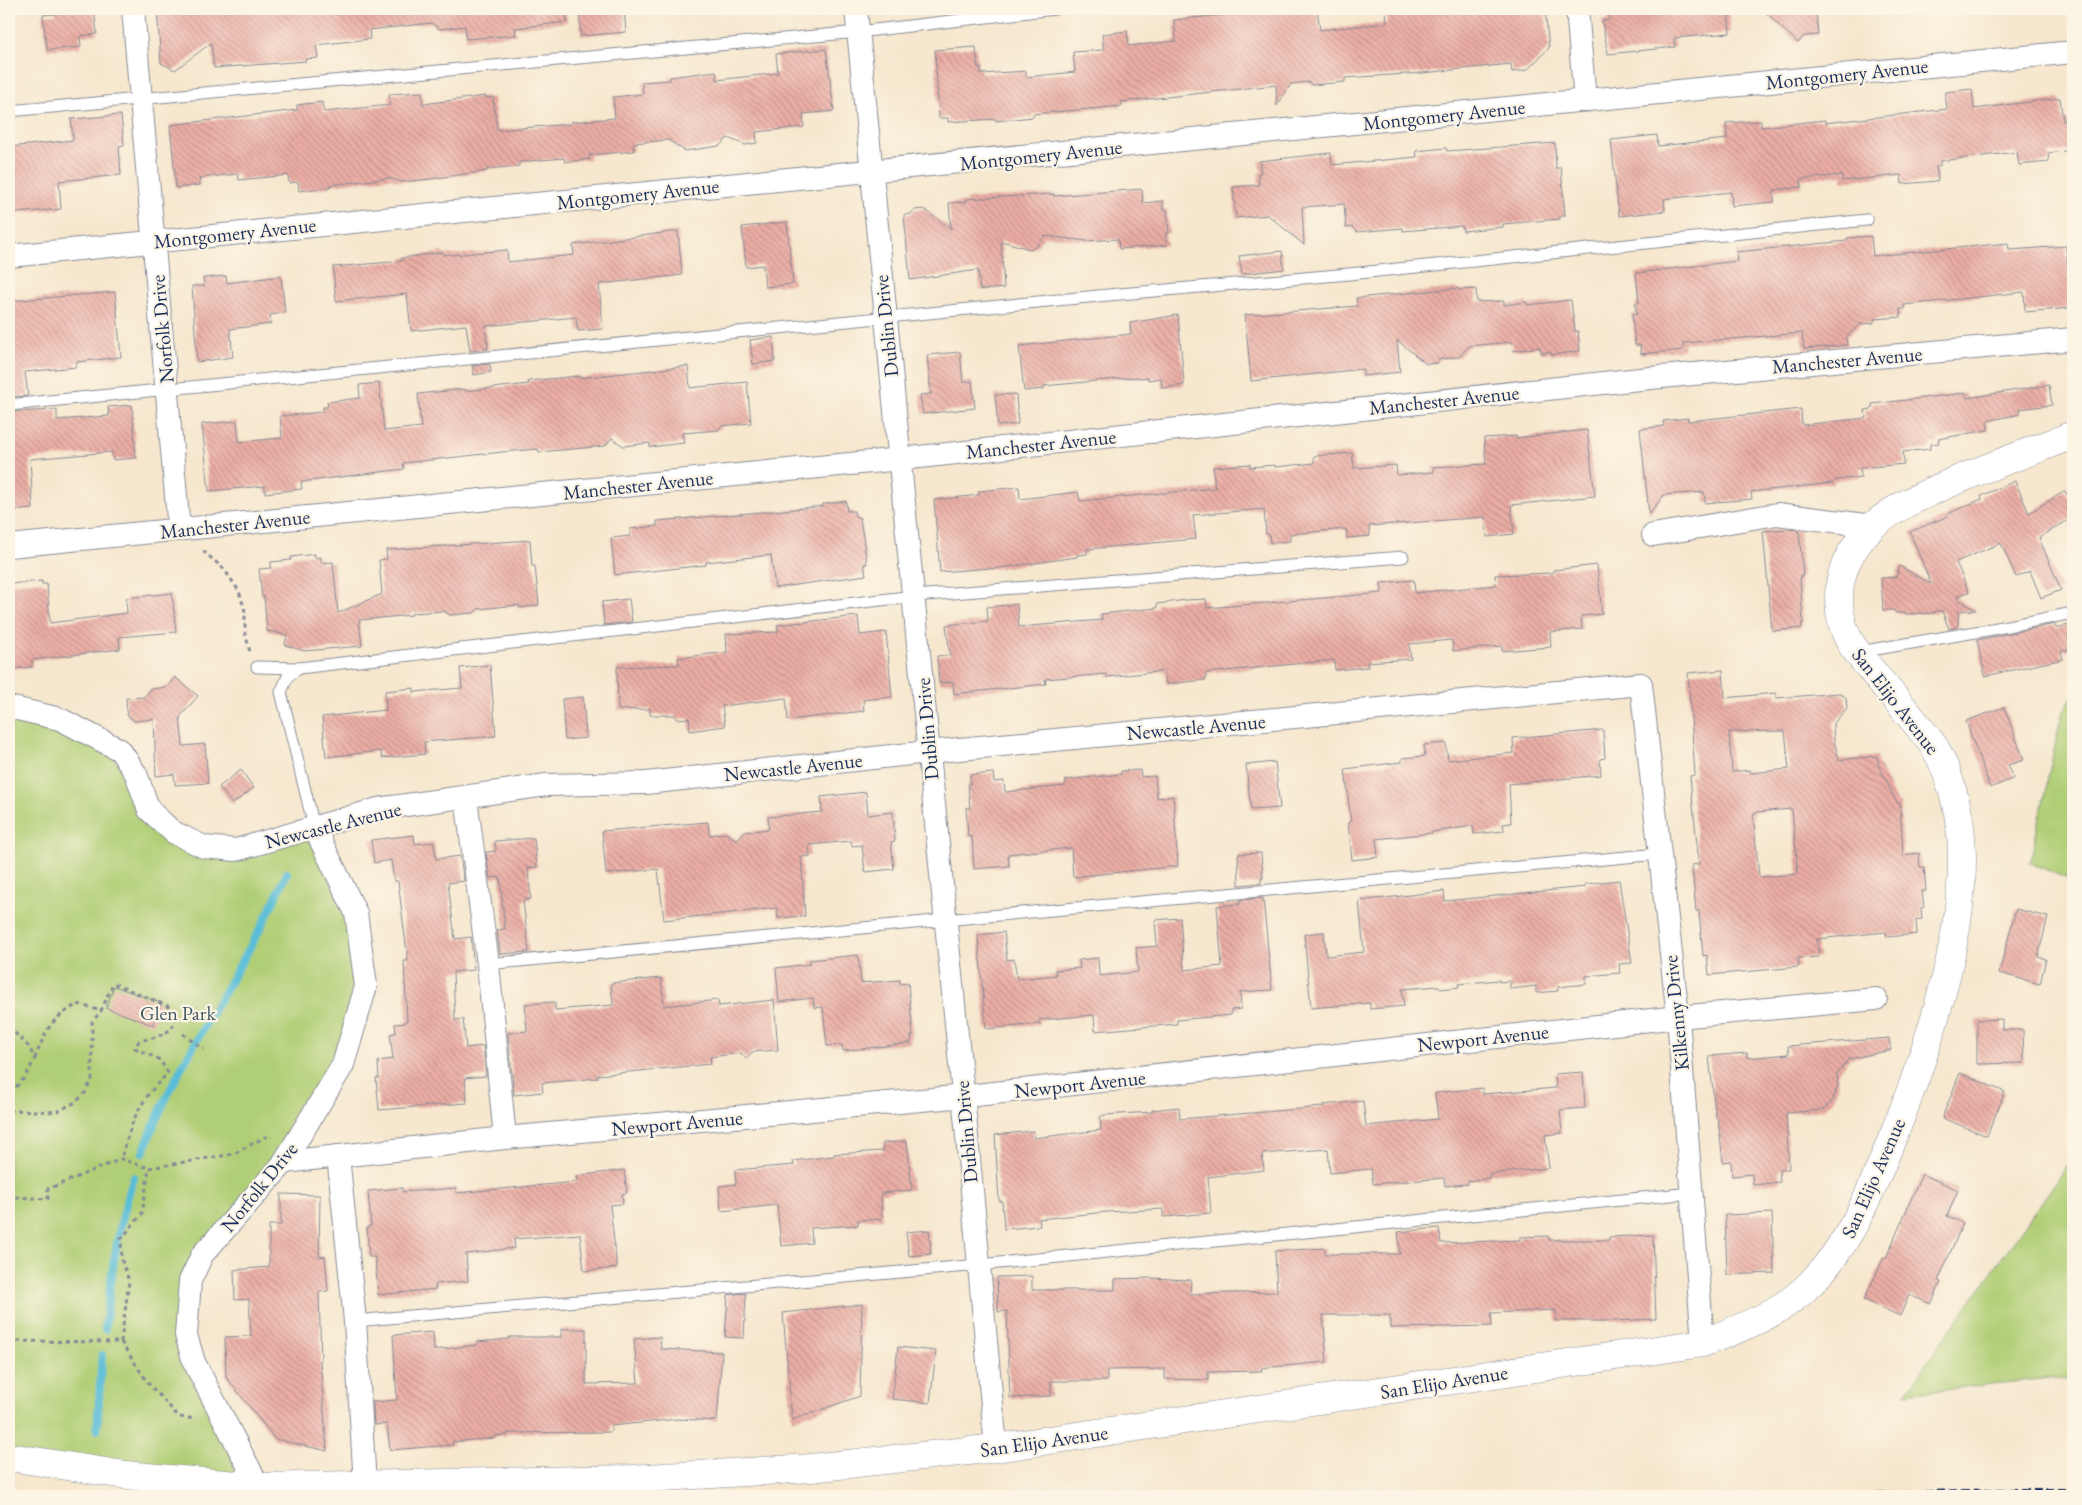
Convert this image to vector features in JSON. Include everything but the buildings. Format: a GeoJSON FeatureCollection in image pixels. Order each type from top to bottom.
{"type":"FeatureCollection","features":[{"type":"Feature","properties":{"kind":"main road","name":"San Elijo Avenue"},"geometry":{"type":"LineString","coordinates":[[9,1457],[126,1475],[259,1487],[651,1477],[811,1468],[996,1448],[1703,1343],[1765,1318],[1784,1307],[1812,1283],[1836,1254],[1857,1222],[1907,1103],[1938,1008],[1957,924],[1962,862],[1960,823],[1956,802],[1944,766],[1935,748],[1848,639],[1839,605],[1841,580],[1851,554],[1874,526],[1904,504],[1974,472],[2073,435]]}},
{"type":"Feature","properties":{"kind":"street","name":"Norfolk Drive"},"geometry":{"type":"LineString","coordinates":[[133,9],[179,530]]}},
{"type":"Feature","properties":{"kind":"street","name":"Dublin Drive"},"geometry":{"type":"LineString","coordinates":[[856,9],[928,752],[964,1097],[996,1448]]}},
{"type":"Feature","properties":{"kind":"street"},"geometry":{"type":"LineString","coordinates":[[1576,9],[1585,101]]}},
{"type":"Feature","properties":{"kind":"street","name":"Montgomery Avenue"},"geometry":{"type":"LineString","coordinates":[[9,256],[2073,52]]}},
{"type":"Feature","properties":{"kind":"street","name":"Manchester Avenue"},"geometry":{"type":"LineString","coordinates":[[9,546],[901,459],[1630,380],[2073,339]]}},
{"type":"Feature","properties":{"kind":"street"},"geometry":{"type":"LineString","coordinates":[[1653,535],[1777,514],[1874,526]]}},
{"type":"Feature","properties":{"kind":"street","name":"Newcastle Avenue"},"geometry":{"type":"LineString","coordinates":[[9,706],[60,719],[120,750],[136,774],[149,810],[173,832],[204,847],[236,850],[378,809],[466,798],[546,785],[646,783],[928,752],[1642,684]]}},
{"type":"Feature","properties":{"kind":"street","name":"Kilkenny Drive"},"geometry":{"type":"LineString","coordinates":[[1642,684],[1678,1017],[1703,1343]]}},
{"type":"Feature","properties":{"kind":"street"},"geometry":{"type":"LineString","coordinates":[[466,798],[488,964],[505,1138]]}},
{"type":"Feature","properties":{"kind":"street","name":"Norfolk Drive"},"geometry":{"type":"LineString","coordinates":[[259,1487],[194,1362],[186,1335],[190,1282],[202,1255],[289,1153],[343,1066],[366,986],[356,913],[314,827]]}},
{"type":"Feature","properties":{"kind":"street","name":"Newport Avenue"},"geometry":{"type":"LineString","coordinates":[[289,1153],[338,1156],[505,1138],[964,1097],[1678,1017],[1876,999]]}},
{"type":"Feature","properties":{"kind":"street"},"geometry":{"type":"LineString","coordinates":[[338,1156],[355,1321],[365,1484]]}},
{"type":"Feature","properties":{"kind":"lane"},"geometry":{"type":"LineString","coordinates":[[9,111],[858,32],[1055,9]]}},
{"type":"Feature","properties":{"kind":"lane"},"geometry":{"type":"LineString","coordinates":[[9,404],[167,390],[1108,295],[1349,274],[1867,220]]}},
{"type":"Feature","properties":{"kind":"lane"},"geometry":{"type":"LineString","coordinates":[[257,667],[300,668],[914,596],[1403,557]]}},
{"type":"Feature","properties":{"kind":"lane"},"geometry":{"type":"LineString","coordinates":[[1857,652],[2073,613]]}},
{"type":"Feature","properties":{"kind":"lane"},"geometry":{"type":"LineString","coordinates":[[300,668],[288,676],[282,692],[314,827]]}},
{"type":"Feature","properties":{"kind":"lane"},"geometry":{"type":"LineString","coordinates":[[488,964],[1659,854]]}},
{"type":"Feature","properties":{"kind":"lane"},"geometry":{"type":"LineString","coordinates":[[355,1321],[979,1265],[1691,1193]]}},
{"type":"Feature","properties":{"kind":"path"},"geometry":{"type":"LineString","coordinates":[[9,1110],[56,1112],[76,1102],[85,1093],[92,1079],[92,1022],[101,1011],[113,983],[172,1008],[176,1016],[172,1030],[158,1037],[139,1041],[134,1048],[160,1060],[168,1073],[150,1090],[132,1120],[121,1159]]}},
{"type":"Feature","properties":{"kind":"path"},"geometry":{"type":"LineString","coordinates":[[9,1091],[14,1089],[27,1075],[46,1030],[60,1014],[78,1004],[101,1011]]}},
{"type":"Feature","properties":{"kind":"path"},"geometry":{"type":"LineString","coordinates":[[9,1027],[28,1046],[35,1058]]}},
{"type":"Feature","properties":{"kind":"path"},"geometry":{"type":"LineString","coordinates":[[184,1034],[204,1049]]}},
{"type":"Feature","properties":{"kind":"path"},"geometry":{"type":"LineString","coordinates":[[9,1201],[14,1197],[48,1199],[48,1189],[121,1159],[149,1168],[232,1154],[265,1138],[283,1136],[289,1153]]}},
{"type":"Feature","properties":{"kind":"path"},"geometry":{"type":"LineString","coordinates":[[149,1168],[142,1214],[121,1239],[122,1261],[129,1281],[121,1342],[148,1383],[179,1417],[225,1421]]}},
{"type":"Feature","properties":{"kind":"path"},"geometry":{"type":"LineString","coordinates":[[9,1341],[121,1342]]}},
{"type":"Feature","properties":{"kind":"green space"},"geometry":{"type":"Polygon","coordinates":[[[2073,695],[2073,881],[2030,863],[2061,717],[2073,695]]]}},
{"type":"Feature","properties":{"kind":"green space","name":"Glen Park"},"geometry":{"type":"Polygon","coordinates":[[[9,706],[96,734],[152,807],[205,846],[325,824],[366,984],[319,1110],[203,1255],[186,1336],[258,1483],[9,1460],[9,706]]]}},
{"type":"Feature","properties":{"kind":"green space"},"geometry":{"type":"Polygon","coordinates":[[[2073,1158],[2073,1379],[2051,1378],[1905,1393],[2073,1158]]]}},
{"type":"Feature","properties":{"kind":"waterway"},"geometry":{"type":"LineString","coordinates":[[143,1153],[182,1066],[260,929],[287,873]]}},
{"type":"Feature","properties":{"kind":"waterway"},"geometry":{"type":"LineString","coordinates":[[105,1329],[115,1252],[123,1214],[134,1177]]}},
{"type":"Feature","properties":{"kind":"waterway"},"geometry":{"type":"LineString","coordinates":[[97,1430],[102,1355]]}},
{"type":"Feature","properties":{"kind":"railway"},"geometry":{"type":"LineString","coordinates":[[1793,1496],[2000,1490],[2073,1490]]}}]}
